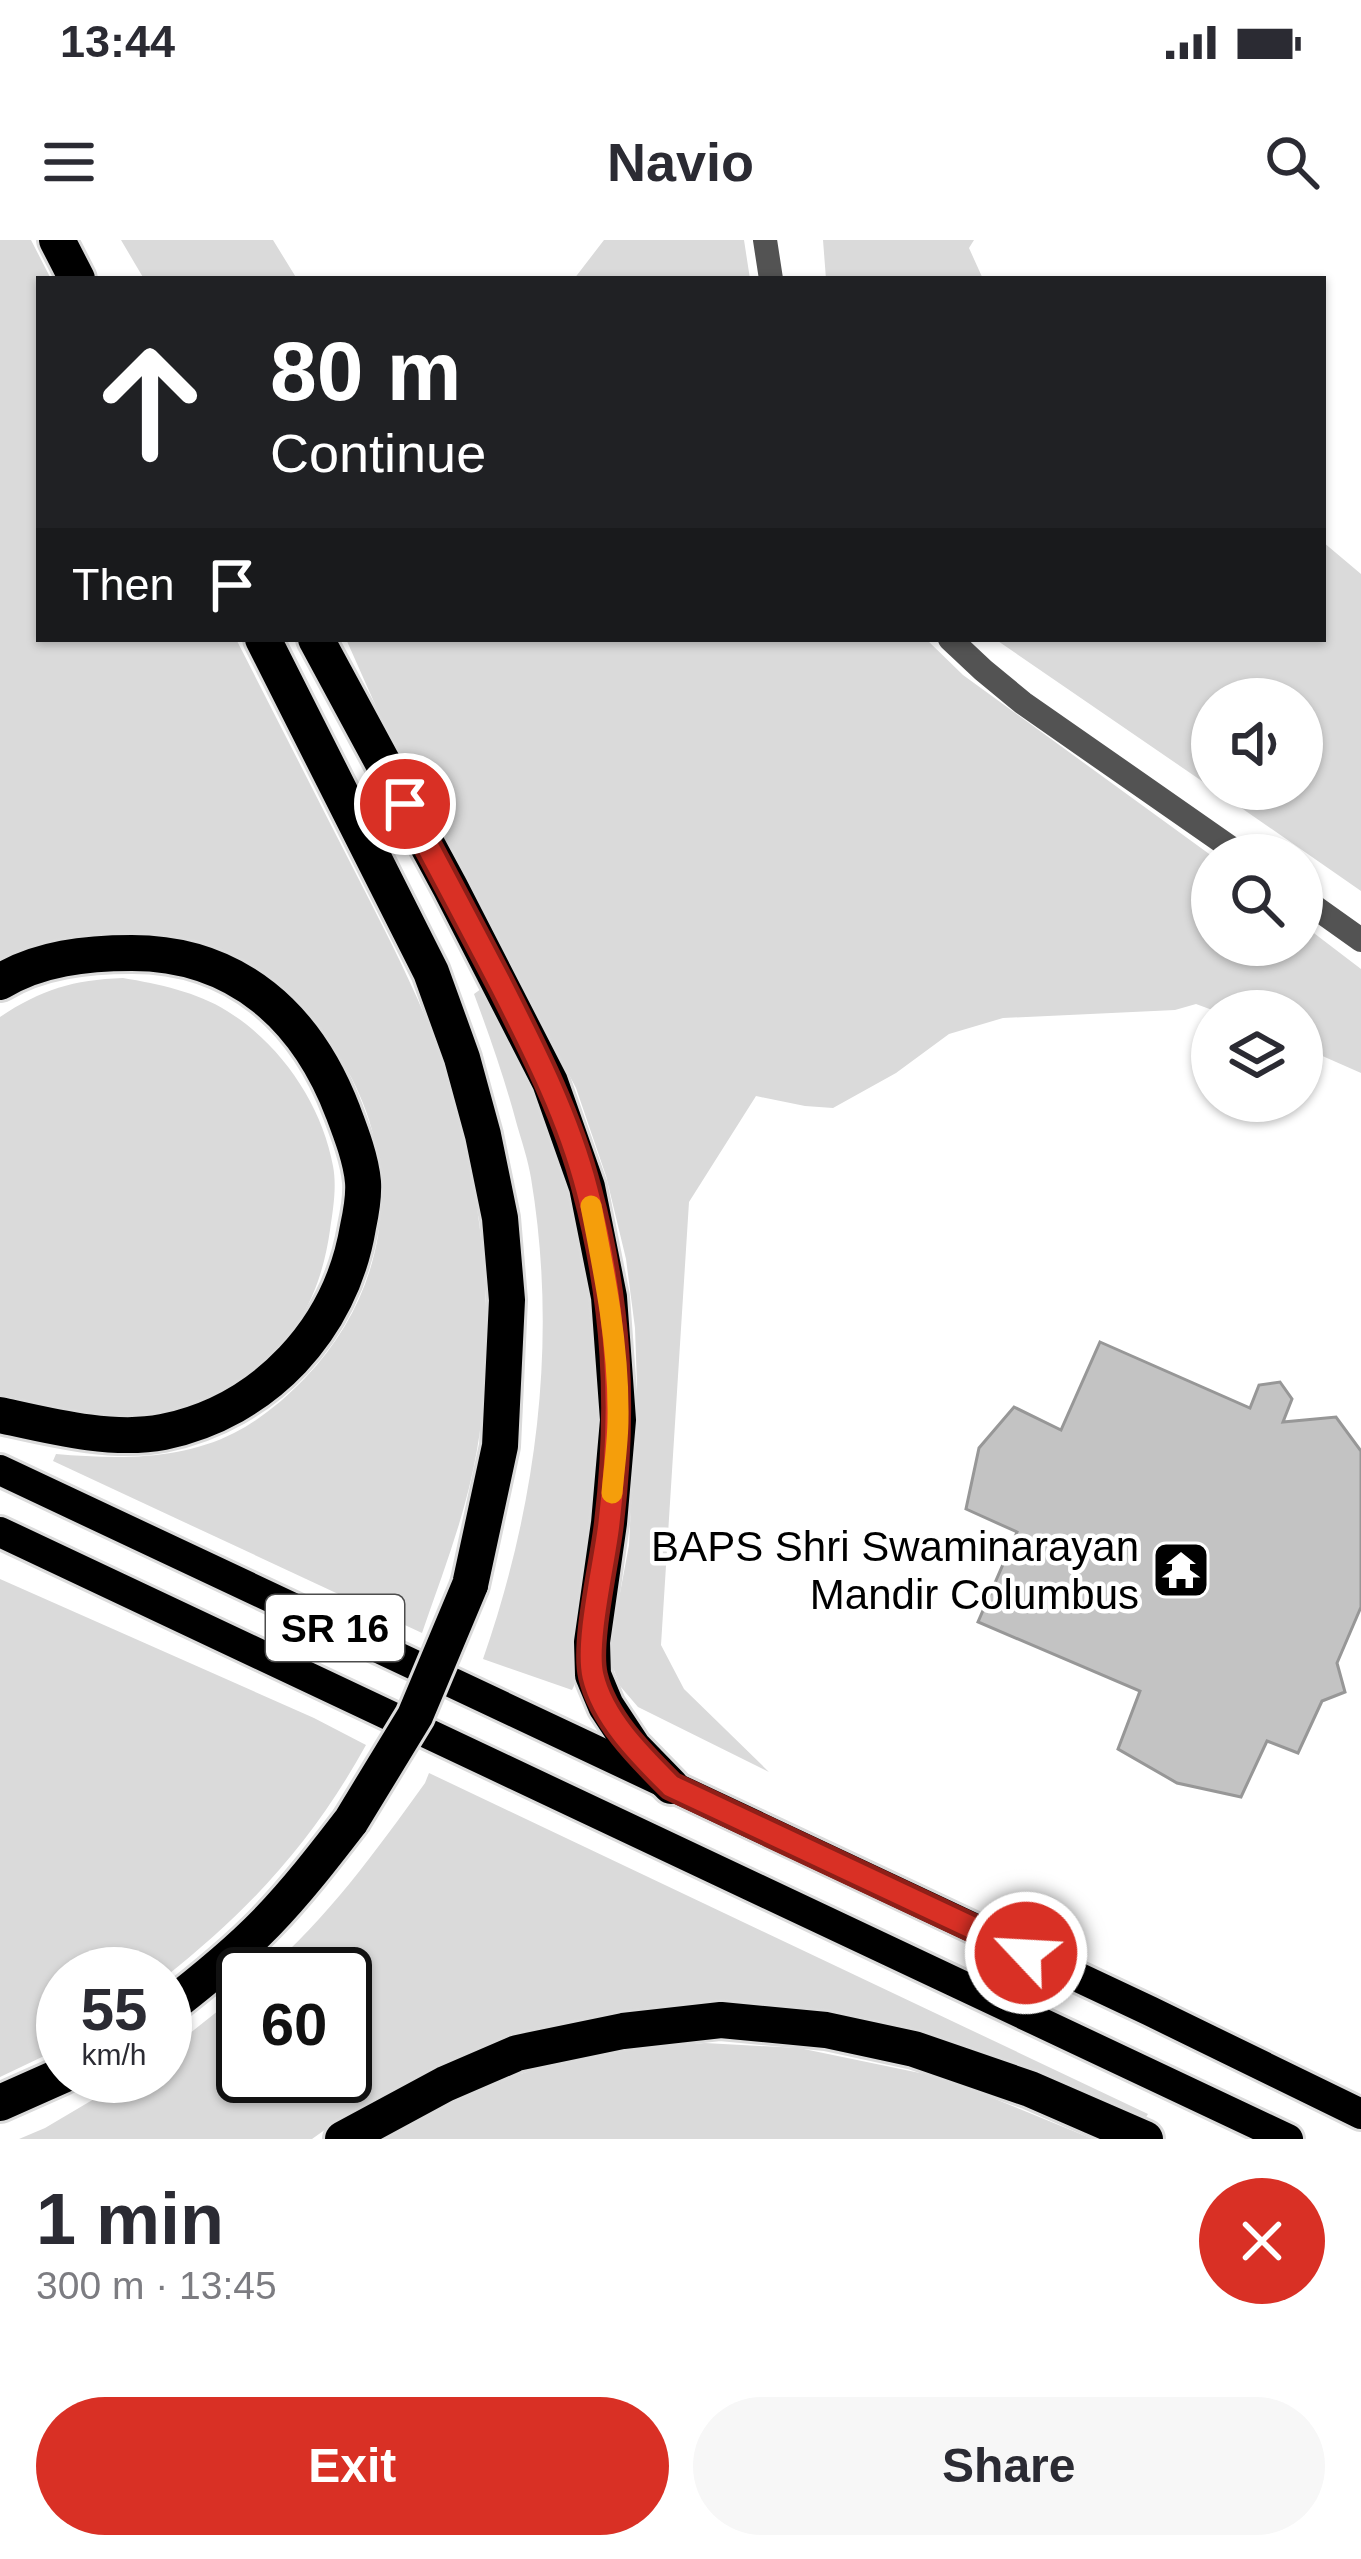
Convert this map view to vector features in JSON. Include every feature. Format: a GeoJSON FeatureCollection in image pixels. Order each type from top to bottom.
{"type":"FeatureCollection","features":[{"type":"Feature","properties":{"kind":"highway"},"geometry":{"type":"LineString","coordinates":[[56,240],[75,276]]}},
{"type":"Feature","properties":{"kind":"highway"},"geometry":{"type":"LineString","coordinates":[[192,1989],[267,1923],[310,1875],[351,1820],[415,1716],[470,1585],[500,1446],[507,1300],[500,1218],[484,1135],[462,1058],[431,971],[265,642]]}},
{"type":"Feature","properties":{"kind":"highway"},"geometry":{"type":"LineString","coordinates":[[318,642],[550,1082],[587,1187],[609,1297],[618,1420],[592,1675],[633,1747],[671,1786]]}},
{"type":"Feature","properties":{"kind":"highway"},"geometry":{"type":"LineString","coordinates":[[0,982],[43,962],[103,953],[164,953],[218,969],[264,996],[304,1036],[329,1076],[351,1132],[363,1182],[355,1247],[336,1302],[304,1350],[260,1392],[211,1418],[159,1433],[103,1433],[0,1414]]}},
{"type":"Feature","properties":{"kind":"highway"},"geometry":{"type":"LineString","coordinates":[[344,2139],[445,2084],[517,2053],[623,2031],[721,2020],[826,2030],[914,2048],[1030,2089],[1145,2139]]}},
{"type":"Feature","properties":{"kind":"highway"},"geometry":{"type":"LineString","coordinates":[[4,2102],[36,2087]]}},
{"type":"Feature","properties":{"kind":"main road","name":"SR 16"},"geometry":{"type":"LineString","coordinates":[[0,1470],[1361,2114]]}},
{"type":"Feature","properties":{"kind":"main road","name":"SR 16"},"geometry":{"type":"LineString","coordinates":[[0,1532],[1288,2139]]}},
{"type":"Feature","properties":{"kind":"street"},"geometry":{"type":"LineString","coordinates":[[765,240],[770,276]]}},
{"type":"Feature","properties":{"kind":"street"},"geometry":{"type":"LineString","coordinates":[[953,642],[1024,703],[1211,834]]}},
{"type":"Feature","properties":{"kind":"street"},"geometry":{"type":"LineString","coordinates":[[1323,913],[1361,940]]}},
{"type":"Feature","properties":{"kind":"shaded area"},"geometry":{"type":"Polygon","coordinates":[[[0,240],[31,240],[49,276],[36,276],[36,642],[238,642],[400,962],[427,1021],[460,1122],[481,1233],[484,1399],[472,1474],[422,1633],[53,1461],[56,1454],[124,1457],[213,1442],[281,1401],[334,1343],[371,1267],[381,1184],[362,1101],[342,1061],[310,1017],[269,981],[149,941],[98,934],[0,965],[0,240]]]}},
{"type":"Feature","properties":{"kind":"shaded area"},"geometry":{"type":"Polygon","coordinates":[[[121,240],[273,240],[295,276],[142,276],[121,240]]]}},
{"type":"Feature","properties":{"kind":"shaded area"},"geometry":{"type":"Polygon","coordinates":[[[604,240],[744,240],[750,276],[576,276],[604,240]]]}},
{"type":"Feature","properties":{"kind":"shaded area"},"geometry":{"type":"Polygon","coordinates":[[[823,240],[974,240],[969,248],[982,276],[826,276],[823,240]]]}},
{"type":"Feature","properties":{"kind":"shaded area"},"geometry":{"type":"Polygon","coordinates":[[[1326,545],[1361,574],[1361,891],[1323,865],[1323,834],[1279,834],[1244,810],[1323,810],[1323,678],[1191,678],[1191,774],[999,642],[1326,642],[1326,545]]]}},
{"type":"Feature","properties":{"kind":"shaded area"},"geometry":{"type":"Polygon","coordinates":[[[347,642],[929,642],[963,675],[1191,841],[1191,966],[1323,966],[1323,940],[1361,969],[1361,1073],[1323,1056],[1323,990],[1191,990],[1191,1005],[1175,1010],[1003,1018],[949,1034],[896,1073],[833,1108],[756,1096],[689,1202],[661,1645],[684,1689],[769,1772],[638,1707],[620,1686],[612,1665],[611,1641],[629,1545],[637,1386],[635,1328],[626,1259],[606,1176],[576,1088],[382,720],[347,642]]]}},
{"type":"Feature","properties":{"kind":"shaded area"},"geometry":{"type":"Polygon","coordinates":[[[123,978],[203,999],[265,1041],[309,1099],[328,1143],[335,1190],[316,1286],[301,1317],[277,1347],[232,1385],[198,1403],[157,1415],[111,1418],[66,1413],[0,1394],[0,1017],[58,988],[123,978]]]}},
{"type":"Feature","properties":{"kind":"shaded area"},"geometry":{"type":"Polygon","coordinates":[[[485,986],[552,1136],[576,1219],[592,1305],[599,1391],[598,1478],[572,1690],[483,1659],[502,1600],[529,1481],[542,1361],[539,1239],[528,1165],[474,994],[485,986]]]}},
{"type":"Feature","properties":{"kind":"shaded area"},"geometry":{"type":"Polygon","coordinates":[[[0,1579],[366,1745],[302,1843],[252,1899],[192,1954],[192,1947],[36,1947],[36,2060],[0,2077],[0,1579]]]}},
{"type":"Feature","properties":{"kind":"shaded area"},"geometry":{"type":"Polygon","coordinates":[[[429,1773],[1148,2114],[1142,2124],[838,2017],[509,2039],[417,2077],[372,2102],[372,1947],[291,1947],[350,1883],[429,1773]]]}},
{"type":"Feature","properties":{"kind":"shaded area"},"geometry":{"type":"Polygon","coordinates":[[[216,2012],[216,2103],[369,2103],[312,2139],[19,2139],[87,2103],[192,2103],[192,2032],[216,2012]]]}},
{"type":"Feature","properties":{"kind":"shaded area"},"geometry":{"type":"Polygon","coordinates":[[[705,2043],[799,2048],[944,2078],[1093,2139],[375,2139],[452,2098],[534,2070],[619,2052],[705,2043]]]}},
{"type":"Feature","properties":{"kind":"building","name":"BAPS Shri Swaminarayan Mandir Columbus"},"geometry":{"type":"Polygon","coordinates":[[[1100,1342],[1250,1408],[1259,1385],[1280,1382],[1292,1399],[1283,1422],[1336,1417],[1361,1451],[1361,1607],[1337,1663],[1345,1692],[1322,1701],[1298,1753],[1267,1741],[1241,1797],[1177,1783],[1118,1749],[1140,1691],[978,1622],[1017,1532],[966,1509],[979,1448],[1014,1407],[1061,1430],[1100,1342]]]}},
{"type":"Feature","properties":{"kind":"slow traffic"},"geometry":{"type":"LineString","coordinates":[[591,1206],[615,1351],[618,1420],[612,1493]]}},
{"type":"Feature","properties":{"kind":"place","name":"BAPS Shri Swaminarayan Mandir Columbus"},"geometry":{"type":"Point","coordinates":[1181,1570]}},
{"type":"Feature","properties":{"kind":"route"},"geometry":{"type":"LineString","coordinates":[[405,804],[550,1082],[587,1187],[609,1297],[618,1420],[592,1642],[592,1675],[606,1706],[633,1747],[671,1786],[1026,1953]]}}]}
